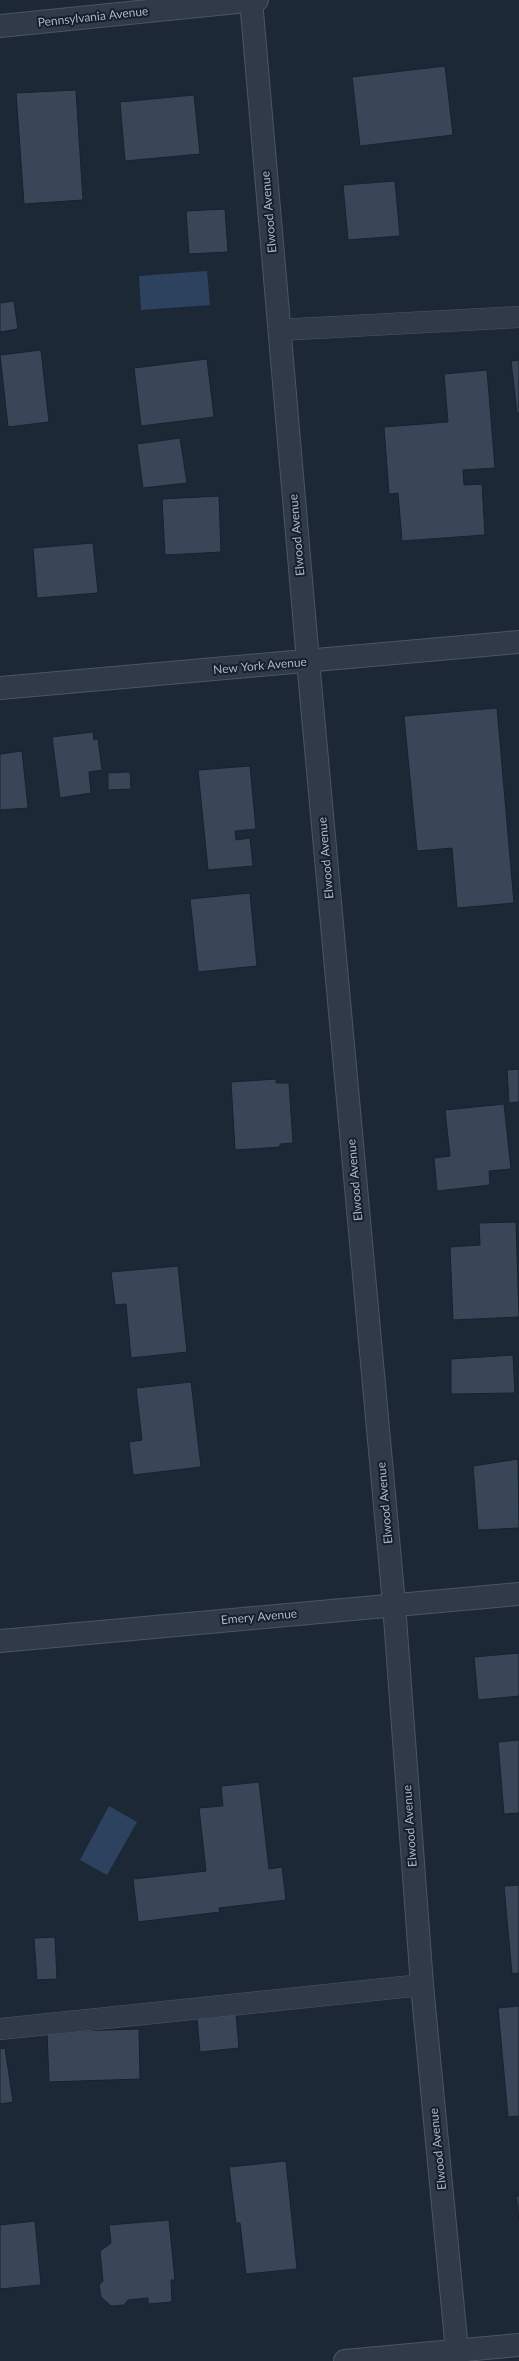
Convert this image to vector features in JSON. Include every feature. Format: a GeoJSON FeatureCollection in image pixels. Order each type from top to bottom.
{"type":"FeatureCollection","features":[{"type":"Feature","properties":{"kind":"street","name":"Pennsylvania Avenue"},"geometry":{"type":"LineString","coordinates":[[0,26],[253,0]]}},
{"type":"Feature","properties":{"kind":"street","name":"Elwood Avenue"},"geometry":{"type":"LineString","coordinates":[[253,0],[279,330],[308,661],[394,1604],[422,1985],[458,2356]]}},
{"type":"Feature","properties":{"kind":"street","name":"New York Avenue"},"geometry":{"type":"LineString","coordinates":[[0,688],[519,642]]}},
{"type":"Feature","properties":{"kind":"street","name":"Emery Avenue"},"geometry":{"type":"LineString","coordinates":[[0,1641],[394,1604],[519,1594]]}},
{"type":"Feature","properties":{"kind":"street"},"geometry":{"type":"LineString","coordinates":[[345,2361],[458,2356],[519,2345]]}},
{"type":"Feature","properties":{"kind":"lane"},"geometry":{"type":"LineString","coordinates":[[279,330],[519,317]]}},
{"type":"Feature","properties":{"kind":"lane"},"geometry":{"type":"LineString","coordinates":[[0,2029],[422,1985]]}},
{"type":"Feature","properties":{"kind":"water"},"geometry":{"type":"Polygon","coordinates":[[[207,271],[210,305],[141,310],[139,276],[207,271]]]}},
{"type":"Feature","properties":{"kind":"water"},"geometry":{"type":"Polygon","coordinates":[[[109,1806],[137,1822],[107,1875],[80,1860],[109,1806]]]}},
{"type":"Feature","properties":{"kind":"building"},"geometry":{"type":"Polygon","coordinates":[[[445,66],[453,135],[360,146],[352,77],[445,66]]]}},
{"type":"Feature","properties":{"kind":"building"},"geometry":{"type":"Polygon","coordinates":[[[76,90],[83,200],[24,204],[16,93],[76,90]]]}},
{"type":"Feature","properties":{"kind":"building"},"geometry":{"type":"Polygon","coordinates":[[[194,95],[200,154],[125,161],[120,102],[194,95]]]}},
{"type":"Feature","properties":{"kind":"building"},"geometry":{"type":"Polygon","coordinates":[[[395,181],[400,236],[348,240],[343,185],[395,181]]]}},
{"type":"Feature","properties":{"kind":"building"},"geometry":{"type":"Polygon","coordinates":[[[225,209],[228,252],[189,254],[186,211],[225,209]]]}},
{"type":"Feature","properties":{"kind":"building"},"geometry":{"type":"Polygon","coordinates":[[[14,301],[18,329],[0,332],[0,303],[14,301]]]}},
{"type":"Feature","properties":{"kind":"building"},"geometry":{"type":"Polygon","coordinates":[[[41,350],[49,422],[8,427],[0,355],[41,350]]]}},
{"type":"Feature","properties":{"kind":"building"},"geometry":{"type":"Polygon","coordinates":[[[207,359],[214,417],[141,426],[134,368],[207,359]]]}},
{"type":"Feature","properties":{"kind":"building"},"geometry":{"type":"Polygon","coordinates":[[[519,360],[519,413],[517,413],[511,361],[519,360]]]}},
{"type":"Feature","properties":{"kind":"building"},"geometry":{"type":"Polygon","coordinates":[[[487,370],[495,468],[463,470],[464,485],[482,484],[485,535],[402,541],[398,493],[389,494],[384,427],[448,422],[444,374],[487,370]]]}},
{"type":"Feature","properties":{"kind":"building"},"geometry":{"type":"Polygon","coordinates":[[[180,438],[187,483],[143,488],[137,444],[180,438]]]}},
{"type":"Feature","properties":{"kind":"building"},"geometry":{"type":"Polygon","coordinates":[[[219,496],[221,552],[165,555],[162,499],[219,496]]]}},
{"type":"Feature","properties":{"kind":"building"},"geometry":{"type":"Polygon","coordinates":[[[93,543],[98,593],[37,598],[33,548],[93,543]]]}},
{"type":"Feature","properties":{"kind":"building"},"geometry":{"type":"Polygon","coordinates":[[[497,708],[514,903],[457,908],[452,848],[417,851],[404,716],[497,708]]]}},
{"type":"Feature","properties":{"kind":"building"},"geometry":{"type":"Polygon","coordinates":[[[93,732],[94,740],[98,739],[102,770],[89,772],[91,793],[60,798],[52,737],[93,732]]]}},
{"type":"Feature","properties":{"kind":"building"},"geometry":{"type":"Polygon","coordinates":[[[22,751],[28,808],[0,810],[0,754],[22,751]]]}},
{"type":"Feature","properties":{"kind":"building"},"geometry":{"type":"Polygon","coordinates":[[[250,766],[256,829],[235,831],[236,840],[250,838],[253,866],[208,870],[198,770],[250,766]]]}},
{"type":"Feature","properties":{"kind":"building"},"geometry":{"type":"Polygon","coordinates":[[[130,772],[131,789],[108,790],[108,773],[130,772]]]}},
{"type":"Feature","properties":{"kind":"building"},"geometry":{"type":"Polygon","coordinates":[[[250,893],[257,966],[198,972],[190,899],[250,893]]]}},
{"type":"Feature","properties":{"kind":"building"},"geometry":{"type":"Polygon","coordinates":[[[519,1069],[519,1102],[509,1103],[507,1070],[519,1069]]]}},
{"type":"Feature","properties":{"kind":"building"},"geometry":{"type":"Polygon","coordinates":[[[276,1079],[276,1083],[289,1083],[293,1143],[280,1144],[280,1147],[235,1150],[231,1082],[276,1079]]]}},
{"type":"Feature","properties":{"kind":"building"},"geometry":{"type":"Polygon","coordinates":[[[504,1104],[511,1169],[489,1171],[490,1185],[437,1191],[434,1158],[450,1156],[445,1110],[504,1104]]]}},
{"type":"Feature","properties":{"kind":"building"},"geometry":{"type":"Polygon","coordinates":[[[516,1222],[519,1317],[453,1320],[450,1247],[480,1245],[479,1223],[516,1222]]]}},
{"type":"Feature","properties":{"kind":"building"},"geometry":{"type":"Polygon","coordinates":[[[178,1266],[187,1352],[131,1358],[126,1304],[115,1305],[111,1272],[178,1266]]]}},
{"type":"Feature","properties":{"kind":"building"},"geometry":{"type":"Polygon","coordinates":[[[513,1355],[515,1393],[451,1394],[451,1359],[513,1355]]]}},
{"type":"Feature","properties":{"kind":"building"},"geometry":{"type":"Polygon","coordinates":[[[191,1382],[201,1467],[133,1475],[129,1442],[142,1440],[136,1388],[191,1382]]]}},
{"type":"Feature","properties":{"kind":"building"},"geometry":{"type":"Polygon","coordinates":[[[518,1459],[519,1528],[478,1530],[473,1466],[518,1459]]]}},
{"type":"Feature","properties":{"kind":"building"},"geometry":{"type":"Polygon","coordinates":[[[519,1653],[519,1696],[478,1700],[474,1657],[519,1653]]]}},
{"type":"Feature","properties":{"kind":"building"},"geometry":{"type":"Polygon","coordinates":[[[519,1740],[519,1813],[504,1814],[498,1742],[519,1740]]]}},
{"type":"Feature","properties":{"kind":"building"},"geometry":{"type":"Polygon","coordinates":[[[259,1782],[269,1869],[282,1867],[286,1900],[219,1908],[220,1912],[138,1922],[133,1879],[206,1871],[199,1808],[223,1806],[221,1786],[259,1782]]]}},
{"type":"Feature","properties":{"kind":"building"},"geometry":{"type":"Polygon","coordinates":[[[519,1885],[519,1973],[512,1974],[504,1886],[519,1885]]]}},
{"type":"Feature","properties":{"kind":"building"},"geometry":{"type":"Polygon","coordinates":[[[55,1937],[57,1979],[37,1980],[34,1938],[55,1937]]]}},
{"type":"Feature","properties":{"kind":"building"},"geometry":{"type":"Polygon","coordinates":[[[519,2006],[519,2116],[508,2117],[498,2008],[519,2006]]]}},
{"type":"Feature","properties":{"kind":"building"},"geometry":{"type":"Polygon","coordinates":[[[236,2014],[239,2048],[200,2052],[197,2018],[236,2014]]]}},
{"type":"Feature","properties":{"kind":"building"},"geometry":{"type":"Polygon","coordinates":[[[139,2029],[140,2079],[49,2082],[47,2032],[139,2029]]]}},
{"type":"Feature","properties":{"kind":"building"},"geometry":{"type":"Polygon","coordinates":[[[5,2048],[13,2102],[0,2104],[0,2049],[5,2048]]]}},
{"type":"Feature","properties":{"kind":"building"},"geometry":{"type":"Polygon","coordinates":[[[286,2161],[297,2269],[246,2274],[240,2223],[236,2223],[229,2167],[286,2161]]]}},
{"type":"Feature","properties":{"kind":"building"},"geometry":{"type":"Polygon","coordinates":[[[516,2196],[519,2196],[519,2220],[516,2196]]]}},
{"type":"Feature","properties":{"kind":"building"},"geometry":{"type":"Polygon","coordinates":[[[169,2220],[175,2280],[171,2280],[172,2302],[148,2304],[148,2298],[128,2300],[124,2305],[111,2306],[101,2297],[99,2285],[103,2281],[100,2251],[111,2243],[109,2225],[169,2220]]]}},
{"type":"Feature","properties":{"kind":"building"},"geometry":{"type":"Polygon","coordinates":[[[35,2221],[41,2285],[0,2289],[0,2225],[35,2221]]]}}]}
